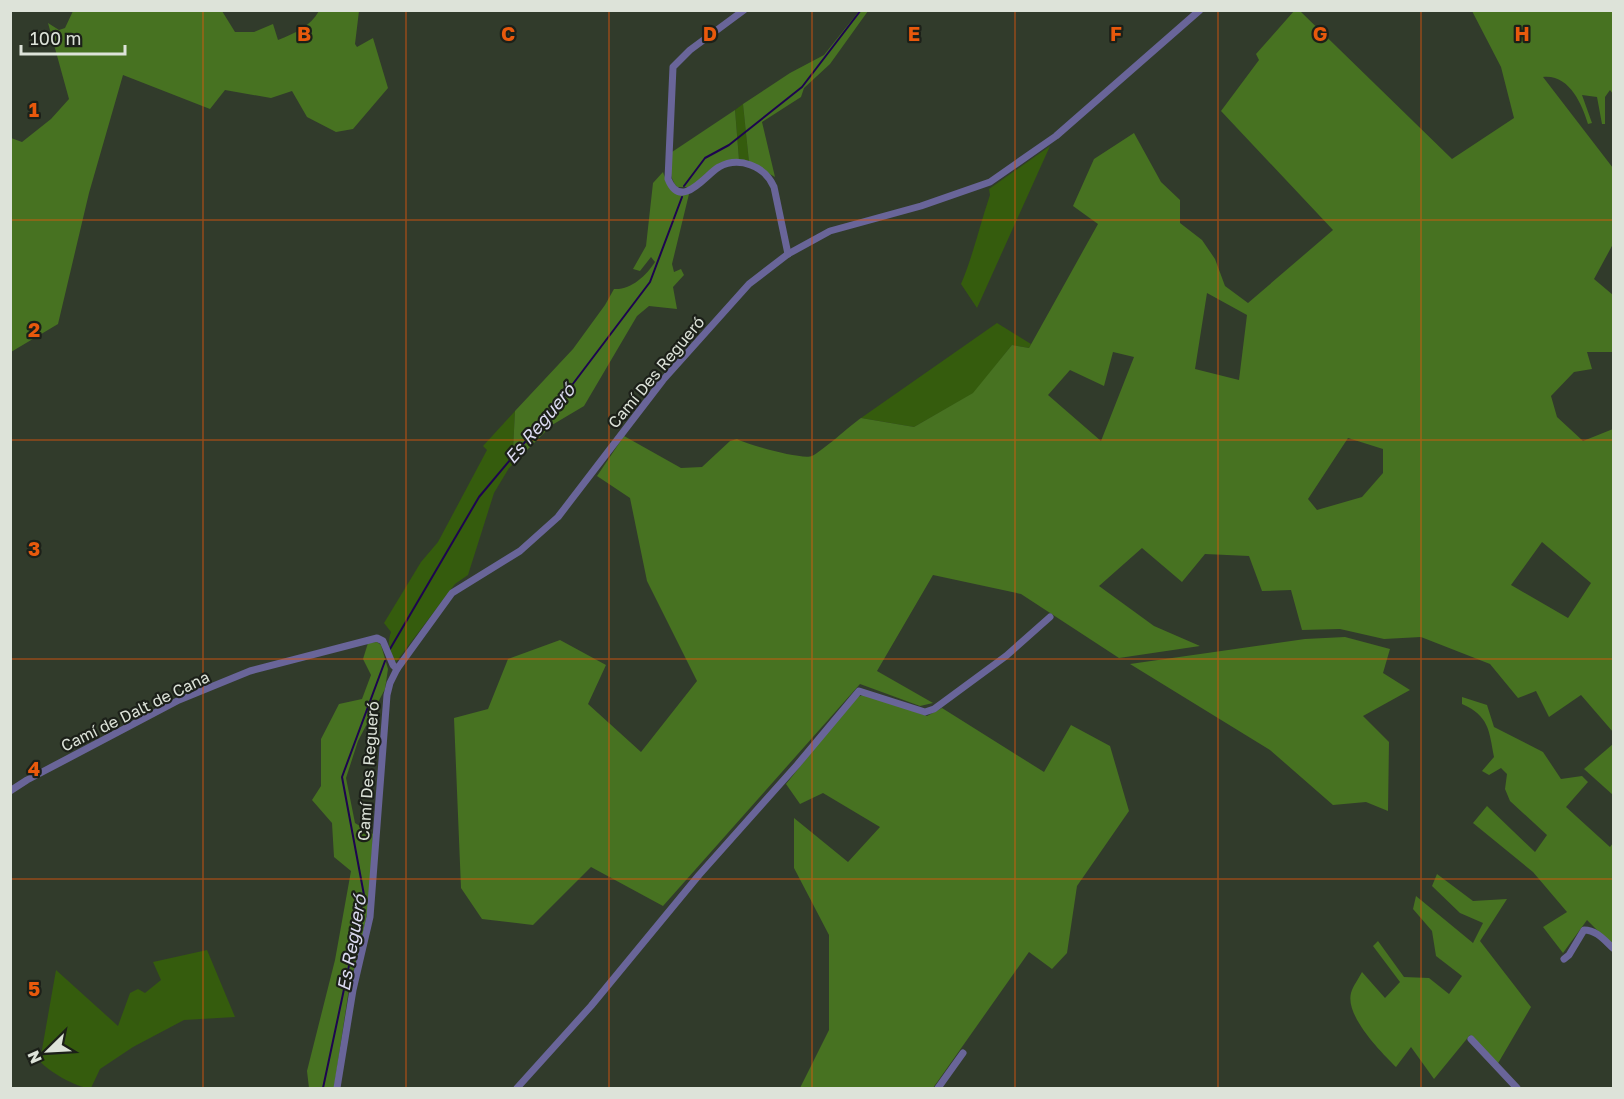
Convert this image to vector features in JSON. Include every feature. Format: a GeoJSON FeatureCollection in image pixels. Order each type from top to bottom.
{"type":"FeatureCollection","features":[{"type":"Feature","properties":{"kind":"street"},"geometry":{"type":"LineString","coordinates":[[744,10],[690,50],[673,67],[668,179],[671,186],[686,191],[699,186],[715,170],[724,165],[745,164],[760,169],[774,187],[788,254]]}},
{"type":"Feature","properties":{"kind":"street","name":"Camí Des Regueró"},"geometry":{"type":"LineString","coordinates":[[337,1089],[353,990],[370,917],[387,695],[397,669],[452,593],[520,551],[558,517],[663,381],[749,284],[788,254],[830,231],[921,206],[990,182],[1056,136],[1200,10]]}},
{"type":"Feature","properties":{"kind":"street"},"geometry":{"type":"LineString","coordinates":[[517,1089],[591,1006],[692,884],[859,691],[925,712],[934,709],[1006,656],[1050,617]]}},
{"type":"Feature","properties":{"kind":"street","name":"Camí de Dalt de Cana"},"geometry":{"type":"LineString","coordinates":[[10,790],[179,700],[259,668],[377,638],[383,641],[397,669]]}},
{"type":"Feature","properties":{"kind":"street"},"geometry":{"type":"LineString","coordinates":[[1564,959],[1569,955],[1584,930],[1598,934],[1614,949]]}},
{"type":"Feature","properties":{"kind":"street"},"geometry":{"type":"LineString","coordinates":[[1471,1039],[1517,1089]]}},
{"type":"Feature","properties":{"kind":"street"},"geometry":{"type":"LineString","coordinates":[[938,1089],[963,1053]]}},
{"type":"Feature","properties":{"kind":"green space"},"geometry":{"type":"Polygon","coordinates":[[[73,11],[222,11],[235,32],[254,32],[273,24],[278,40],[307,25],[319,11],[359,11],[355,44],[357,47],[373,38],[388,88],[353,129],[336,132],[307,117],[292,91],[271,98],[225,90],[210,109],[123,75],[89,193],[58,324],[11,352],[11,138],[22,142],[51,119],[69,99],[48,23],[59,30],[65,28],[73,11]]]}},
{"type":"Feature","properties":{"kind":"green space"},"geometry":{"type":"Polygon","coordinates":[[[859,11],[868,11],[830,64],[804,88],[801,97],[762,122],[775,177],[749,162],[743,104],[790,73],[824,55],[859,11]]]}},
{"type":"Feature","properties":{"kind":"green space"},"geometry":{"type":"Polygon","coordinates":[[[1294,11],[1300,11],[1452,159],[1514,118],[1501,67],[1472,11],[1613,11],[1613,94],[1610,90],[1605,97],[1605,124],[1602,124],[1597,97],[1582,95],[1592,123],[1588,124],[1578,100],[1567,85],[1552,77],[1543,77],[1613,168],[1613,244],[1594,279],[1613,295],[1613,352],[1587,352],[1592,369],[1574,372],[1551,396],[1557,417],[1583,441],[1613,429],[1613,732],[1581,695],[1549,717],[1536,691],[1518,698],[1490,664],[1421,637],[1384,639],[1340,629],[1302,630],[1291,590],[1262,591],[1249,556],[1205,554],[1182,582],[1142,548],[1099,586],[1154,626],[1200,646],[1119,658],[1021,594],[933,575],[877,671],[933,703],[920,706],[860,684],[663,906],[591,867],[533,925],[482,919],[461,888],[454,718],[488,709],[508,659],[560,640],[606,665],[588,704],[641,752],[697,681],[647,581],[630,498],[597,476],[624,436],[681,468],[702,467],[730,441],[737,439],[763,448],[806,457],[822,449],[861,418],[914,427],[973,393],[1012,345],[1029,348],[1098,224],[1073,206],[1094,159],[1134,133],[1161,182],[1180,200],[1180,223],[1202,240],[1215,259],[1225,286],[1248,303],[1333,230],[1221,111],[1259,60],[1256,54],[1294,11]],[[1207,293],[1195,369],[1239,380],[1247,315],[1207,293]],[[1113,352],[1104,386],[1070,370],[1048,395],[1101,441],[1134,357],[1113,352]],[[1348,438],[1308,499],[1317,510],[1362,497],[1383,473],[1383,449],[1348,438]],[[1542,542],[1511,585],[1568,618],[1591,583],[1542,542]]]}},
{"type":"Feature","properties":{"kind":"green space"},"geometry":{"type":"Polygon","coordinates":[[[743,104],[749,162],[739,160],[735,110],[743,104]]]}},
{"type":"Feature","properties":{"kind":"green space"},"geometry":{"type":"Polygon","coordinates":[[[735,110],[739,160],[718,165],[691,187],[677,187],[671,175],[672,152],[735,110]]]}},
{"type":"Feature","properties":{"kind":"green space"},"geometry":{"type":"Polygon","coordinates":[[[1050,146],[977,308],[961,284],[990,195],[989,189],[1050,146]]]}},
{"type":"Feature","properties":{"kind":"green space"},"geometry":{"type":"Polygon","coordinates":[[[663,172],[672,187],[689,194],[672,264],[674,272],[681,269],[684,275],[673,287],[677,309],[649,306],[637,316],[584,406],[552,425],[520,457],[513,450],[515,411],[573,349],[614,289],[632,285],[655,262],[651,257],[640,271],[633,269],[646,246],[653,183],[663,172]]]}},
{"type":"Feature","properties":{"kind":"green space"},"geometry":{"type":"Polygon","coordinates":[[[997,323],[1031,344],[1029,348],[1012,345],[974,393],[914,427],[861,418],[997,323]]]}},
{"type":"Feature","properties":{"kind":"green space"},"geometry":{"type":"Polygon","coordinates":[[[515,411],[513,450],[520,457],[509,468],[494,493],[468,575],[455,584],[396,662],[389,647],[391,632],[384,623],[421,562],[438,542],[487,450],[483,446],[515,411]]]}},
{"type":"Feature","properties":{"kind":"green space"},"geometry":{"type":"Polygon","coordinates":[[[1345,637],[1390,649],[1383,673],[1410,690],[1363,716],[1389,742],[1388,811],[1366,802],[1333,805],[1270,750],[1130,664],[1305,639],[1345,637]]]}},
{"type":"Feature","properties":{"kind":"green space"},"geometry":{"type":"Polygon","coordinates":[[[377,642],[381,645],[388,669],[385,689],[358,741],[346,778],[355,823],[373,834],[369,903],[361,945],[350,982],[334,1088],[309,1088],[307,1071],[335,960],[351,871],[334,857],[332,823],[312,800],[321,786],[321,739],[339,704],[362,699],[371,675],[363,659],[368,643],[377,642]]]}},
{"type":"Feature","properties":{"kind":"green space"},"geometry":{"type":"Polygon","coordinates":[[[865,694],[927,716],[942,708],[1044,772],[1071,725],[1110,746],[1129,811],[1077,886],[1067,953],[1052,969],[1029,952],[933,1088],[800,1088],[829,1030],[829,935],[794,868],[794,818],[848,862],[880,827],[823,793],[800,804],[786,784],[855,698],[865,694]]]}},
{"type":"Feature","properties":{"kind":"green space"},"geometry":{"type":"Polygon","coordinates":[[[1462,697],[1487,705],[1494,727],[1543,752],[1561,779],[1582,776],[1588,782],[1566,807],[1610,847],[1613,843],[1613,946],[1587,920],[1563,953],[1543,927],[1567,912],[1533,872],[1473,823],[1487,806],[1535,852],[1547,835],[1510,801],[1505,789],[1507,774],[1501,768],[1489,775],[1482,771],[1494,757],[1489,732],[1483,719],[1462,704],[1462,697]]]}},
{"type":"Feature","properties":{"kind":"green space"},"geometry":{"type":"Polygon","coordinates":[[[1613,744],[1613,795],[1584,769],[1613,744]]]}},
{"type":"Feature","properties":{"kind":"green space"},"geometry":{"type":"Polygon","coordinates":[[[1437,874],[1473,901],[1507,899],[1480,941],[1531,1007],[1497,1065],[1470,1035],[1434,1079],[1411,1047],[1396,1067],[1359,1023],[1353,1012],[1351,993],[1362,972],[1385,998],[1400,982],[1373,946],[1378,941],[1404,977],[1429,978],[1449,994],[1462,976],[1436,956],[1432,931],[1413,909],[1416,896],[1473,943],[1483,923],[1460,913],[1432,886],[1437,874]]]}},
{"type":"Feature","properties":{"kind":"green space"},"geometry":{"type":"Polygon","coordinates":[[[207,950],[235,1017],[184,1020],[133,1047],[100,1069],[91,1088],[79,1086],[64,1079],[40,1061],[56,970],[118,1026],[130,993],[138,989],[145,993],[161,980],[153,962],[207,950]]]}},
{"type":"Feature","properties":{"kind":"waterway","name":"Es Regueró"},"geometry":{"type":"LineString","coordinates":[[684,186],[705,158],[729,145],[802,87],[861,10]]}},
{"type":"Feature","properties":{"kind":"waterway","name":"Es Regueró"},"geometry":{"type":"LineString","coordinates":[[390,649],[479,497],[566,393],[650,282],[682,197]]}},
{"type":"Feature","properties":{"kind":"waterway","name":"Es Regueró"},"geometry":{"type":"LineString","coordinates":[[323,1088],[364,895],[342,777],[385,661]]}}]}
